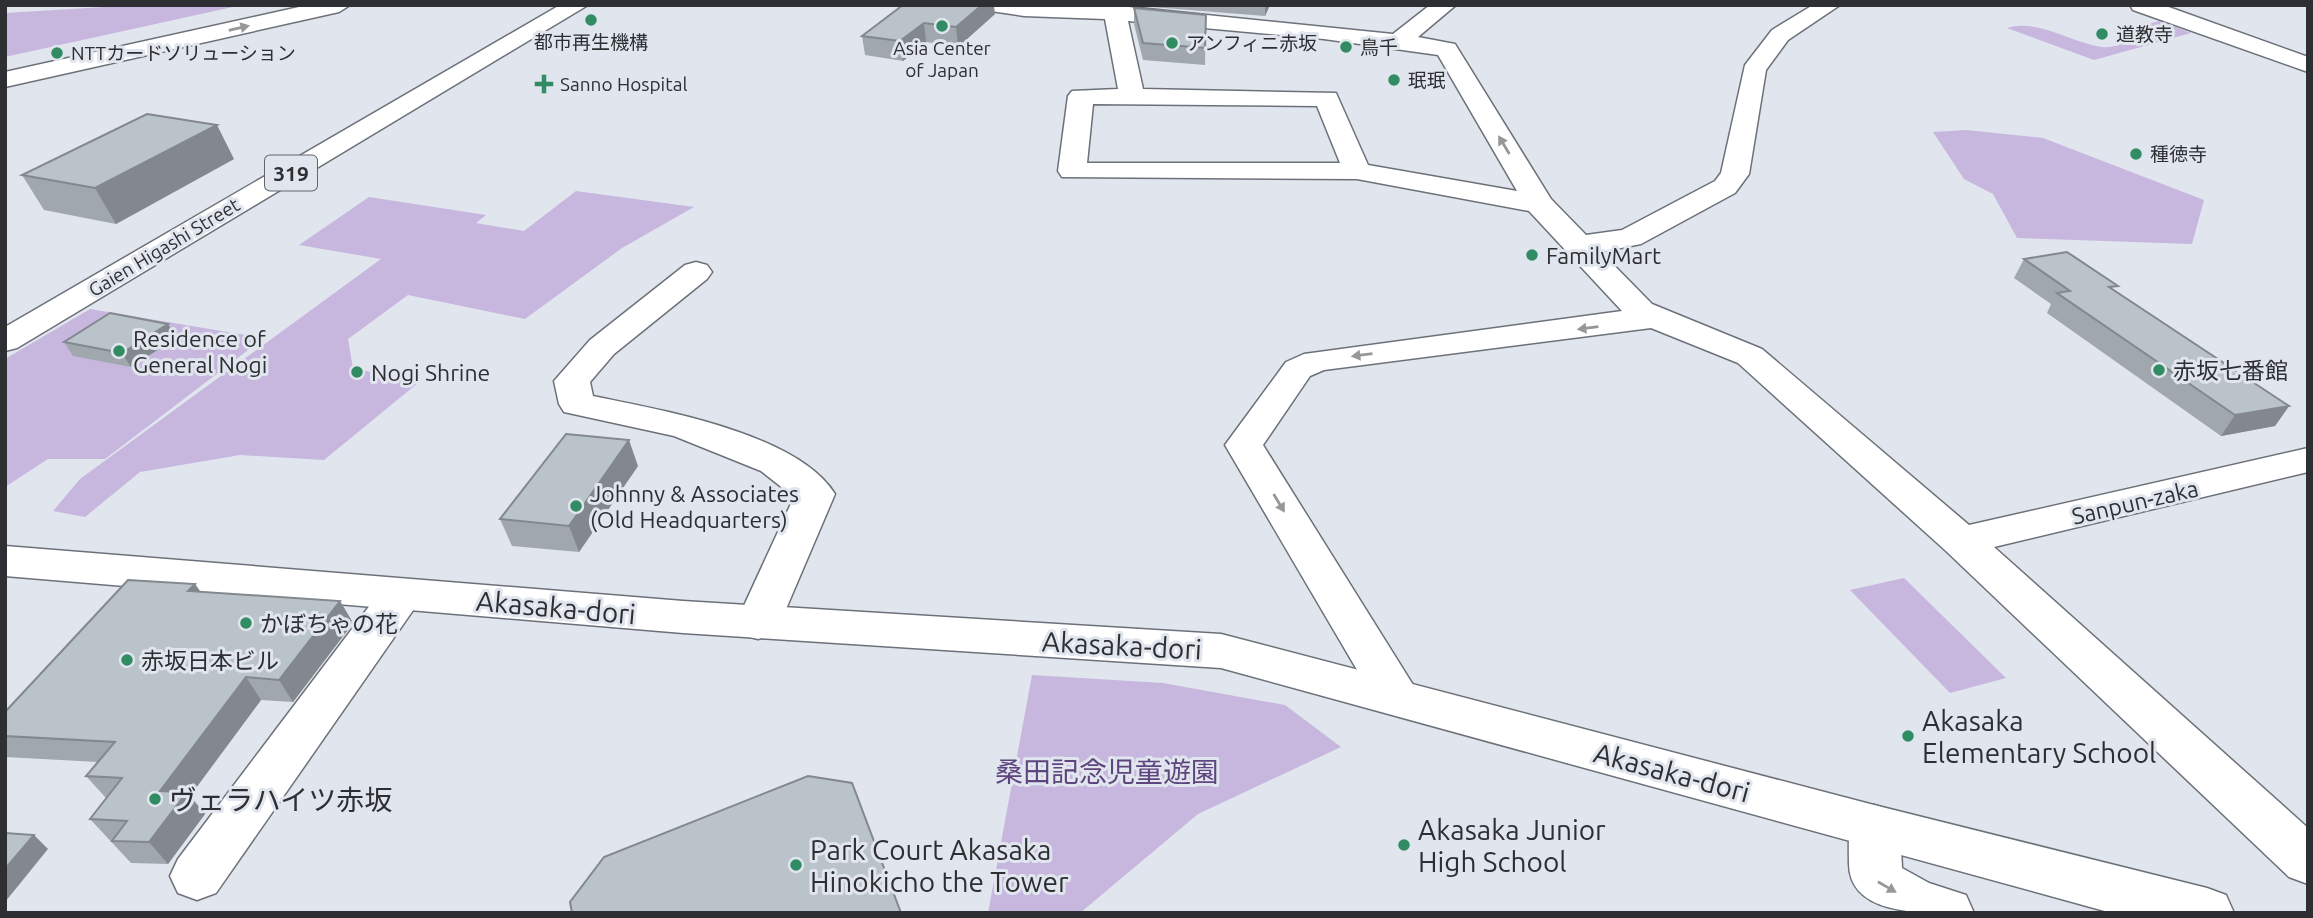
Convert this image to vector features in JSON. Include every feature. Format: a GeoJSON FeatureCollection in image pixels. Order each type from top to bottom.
{"type":"FeatureCollection","features":[{"type":"Feature","properties":{"kind":"street"},"geometry":{"type":"LineString","coordinates":[[5,80],[339,5]]}},
{"type":"Feature","properties":{"kind":"street","name":"Gaien Higashi Street"},"geometry":{"type":"LineString","coordinates":[[5,326],[559,5]]}},
{"type":"Feature","properties":{"kind":"street","name":"Gaien Higashi Street"},"geometry":{"type":"LineString","coordinates":[[5,341],[577,5]]}},
{"type":"Feature","properties":{"kind":"street"},"geometry":{"type":"LineString","coordinates":[[992,5],[1049,13],[1115,13],[1333,24],[1398,41],[1447,49],[1539,204],[1640,312],[1749,356],[1961,541],[2308,861]]}},
{"type":"Feature","properties":{"kind":"street"},"geometry":{"type":"LineString","coordinates":[[1398,41],[1446,5]]}},
{"type":"Feature","properties":{"kind":"street"},"geometry":{"type":"LineString","coordinates":[[1577,246],[1630,238],[1725,187],[1735,174],[1754,70],[1780,34],[1829,5]]}},
{"type":"Feature","properties":{"kind":"street"},"geometry":{"type":"LineString","coordinates":[[2141,5],[2308,65]]}},
{"type":"Feature","properties":{"kind":"street"},"geometry":{"type":"LineString","coordinates":[[1115,13],[1132,95]]}},
{"type":"Feature","properties":{"kind":"street"},"geometry":{"type":"LineString","coordinates":[[1357,171],[1327,98],[1081,96],[1072,171],[1357,171],[1539,204]]}},
{"type":"Feature","properties":{"kind":"street"},"geometry":{"type":"LineString","coordinates":[[696,272],[602,347],[572,381],[577,404],[684,426],[775,462],[815,494],[758,622]]}},
{"type":"Feature","properties":{"kind":"street"},"geometry":{"type":"LineString","coordinates":[[1397,696],[1244,444],[1298,369],[1317,360],[1655,317]]}},
{"type":"Feature","properties":{"kind":"street","name":"Sanpun-zaka"},"geometry":{"type":"LineString","coordinates":[[1961,541],[2308,460]]}},
{"type":"Feature","properties":{"kind":"street","name":"Akasaka-dori"},"geometry":{"type":"LineString","coordinates":[[5,561],[758,622],[1221,651],[1397,696],[1874,827],[2207,913]]}},
{"type":"Feature","properties":{"kind":"street"},"geometry":{"type":"LineString","coordinates":[[197,876],[401,595]]}},
{"type":"Feature","properties":{"kind":"street"},"geometry":{"type":"LineString","coordinates":[[1874,827],[1876,881],[1916,904],[1947,913]]}},
{"type":"Feature","properties":{"kind":"green space"},"geometry":{"type":"Polygon","coordinates":[[[138,5],[242,5],[5,57],[5,13],[138,5]]]}},
{"type":"Feature","properties":{"kind":"green space"},"geometry":{"type":"Polygon","coordinates":[[[2159,21],[2191,33],[2094,60],[2007,28],[2030,26],[2090,45],[2107,47],[2146,36],[2131,29],[2159,21]]]}},
{"type":"Feature","properties":{"kind":"green space"},"geometry":{"type":"Polygon","coordinates":[[[1966,130],[2043,138],[2204,200],[2192,244],[2017,238],[1993,194],[1964,179],[1933,132],[1966,130]]]}},
{"type":"Feature","properties":{"kind":"green space","name":"Nogi Shrine"},"geometry":{"type":"Polygon","coordinates":[[[576,191],[694,207],[622,248],[525,319],[408,295],[348,339],[353,368],[418,383],[324,460],[240,455],[140,472],[85,517],[53,511],[80,479],[381,259],[299,245],[369,197],[486,215],[476,223],[524,231],[576,191]]]}},
{"type":"Feature","properties":{"kind":"green space"},"geometry":{"type":"Polygon","coordinates":[[[90,309],[264,338],[105,459],[48,459],[5,487],[5,359],[90,309]]]}},
{"type":"Feature","properties":{"kind":"green space"},"geometry":{"type":"Polygon","coordinates":[[[1904,578],[2006,678],[1950,693],[1850,590],[1904,578]]]}},
{"type":"Feature","properties":{"kind":"green space","name":"桑田記念児童遊園"},"geometry":{"type":"Polygon","coordinates":[[[1032,675],[1163,683],[1285,705],[1341,747],[1198,814],[1080,913],[988,913],[1032,675]]]}},
{"type":"Feature","properties":{"kind":"building"},"geometry":{"type":"Polygon","coordinates":[[[903,5],[982,5],[956,27],[924,23],[900,41],[862,36],[903,5]]]}},
{"type":"Feature","properties":{"kind":"building"},"geometry":{"type":"Polygon","coordinates":[[[1134,8],[1206,15],[1205,48],[1143,43],[1134,8]]]}},
{"type":"Feature","properties":{"kind":"building"},"geometry":{"type":"Polygon","coordinates":[[[147,114],[217,125],[95,188],[22,175],[147,114]]]}},
{"type":"Feature","properties":{"kind":"building"},"geometry":{"type":"Polygon","coordinates":[[[2067,252],[2118,286],[2109,287],[2289,406],[2235,415],[2057,293],[2070,291],[2024,259],[2067,252]]]}},
{"type":"Feature","properties":{"kind":"building"},"geometry":{"type":"Polygon","coordinates":[[[110,313],[168,324],[122,353],[64,342],[110,313]]]}},
{"type":"Feature","properties":{"kind":"building"},"geometry":{"type":"Polygon","coordinates":[[[566,434],[629,440],[569,526],[500,519],[566,434]]]}},
{"type":"Feature","properties":{"kind":"building"},"geometry":{"type":"Polygon","coordinates":[[[128,580],[195,584],[188,591],[340,601],[279,680],[246,677],[160,791],[187,792],[149,842],[112,841],[127,821],[90,819],[122,778],[86,776],[115,742],[5,736],[5,712],[128,580]]]}},
{"type":"Feature","properties":{"kind":"building"},"geometry":{"type":"Polygon","coordinates":[[[808,776],[852,783],[901,913],[572,913],[570,902],[604,857],[808,776]]]}},
{"type":"Feature","properties":{"kind":"building"},"geometry":{"type":"Polygon","coordinates":[[[5,833],[34,835],[5,869],[5,833]]]}},
{"type":"Feature","properties":{"kind":"place","name":"都市再生機構"},"geometry":{"type":"Point","coordinates":[591,20]}},
{"type":"Feature","properties":{"kind":"place","name":"Asia Center of Japan"},"geometry":{"type":"Point","coordinates":[942,26]}},
{"type":"Feature","properties":{"kind":"place","name":"道教寺"},"geometry":{"type":"Point","coordinates":[2102,34]}},
{"type":"Feature","properties":{"kind":"place","name":"アンフィニ赤坂"},"geometry":{"type":"Point","coordinates":[1172,43]}},
{"type":"Feature","properties":{"kind":"place","name":"鳥千"},"geometry":{"type":"Point","coordinates":[1346,47]}},
{"type":"Feature","properties":{"kind":"place","name":"NTTカードソリューション"},"geometry":{"type":"Point","coordinates":[57,53]}},
{"type":"Feature","properties":{"kind":"place","name":"珉珉"},"geometry":{"type":"Point","coordinates":[1394,80]}},
{"type":"Feature","properties":{"kind":"place","name":"Sanno Hospital"},"geometry":{"type":"Point","coordinates":[544,84]}},
{"type":"Feature","properties":{"kind":"place","name":"種徳寺"},"geometry":{"type":"Point","coordinates":[2136,154]}},
{"type":"Feature","properties":{"kind":"place","name":"FamilyMart"},"geometry":{"type":"Point","coordinates":[1532,255]}},
{"type":"Feature","properties":{"kind":"place","name":"Residence of General Nogi"},"geometry":{"type":"Point","coordinates":[119,351]}},
{"type":"Feature","properties":{"kind":"place","name":"赤坂七番館"},"geometry":{"type":"Point","coordinates":[2159,370]}},
{"type":"Feature","properties":{"kind":"place","name":"Nogi Shrine"},"geometry":{"type":"Point","coordinates":[357,372]}},
{"type":"Feature","properties":{"kind":"place","name":"Johnny & Associates (Old Headquarters)"},"geometry":{"type":"Point","coordinates":[576,506]}},
{"type":"Feature","properties":{"kind":"place","name":"かぼちゃの花"},"geometry":{"type":"Point","coordinates":[246,623]}},
{"type":"Feature","properties":{"kind":"place","name":"赤坂日本ビル"},"geometry":{"type":"Point","coordinates":[127,660]}},
{"type":"Feature","properties":{"kind":"place","name":"Akasaka Elementary School"},"geometry":{"type":"Point","coordinates":[1908,736]}},
{"type":"Feature","properties":{"kind":"place","name":"ヴェラハイツ赤坂"},"geometry":{"type":"Point","coordinates":[155,799]}},
{"type":"Feature","properties":{"kind":"place","name":"Akasaka Junior High School"},"geometry":{"type":"Point","coordinates":[1404,845]}},
{"type":"Feature","properties":{"kind":"place","name":"Park Court Akasaka Hinokicho the Tower"},"geometry":{"type":"Point","coordinates":[796,865]}}]}
